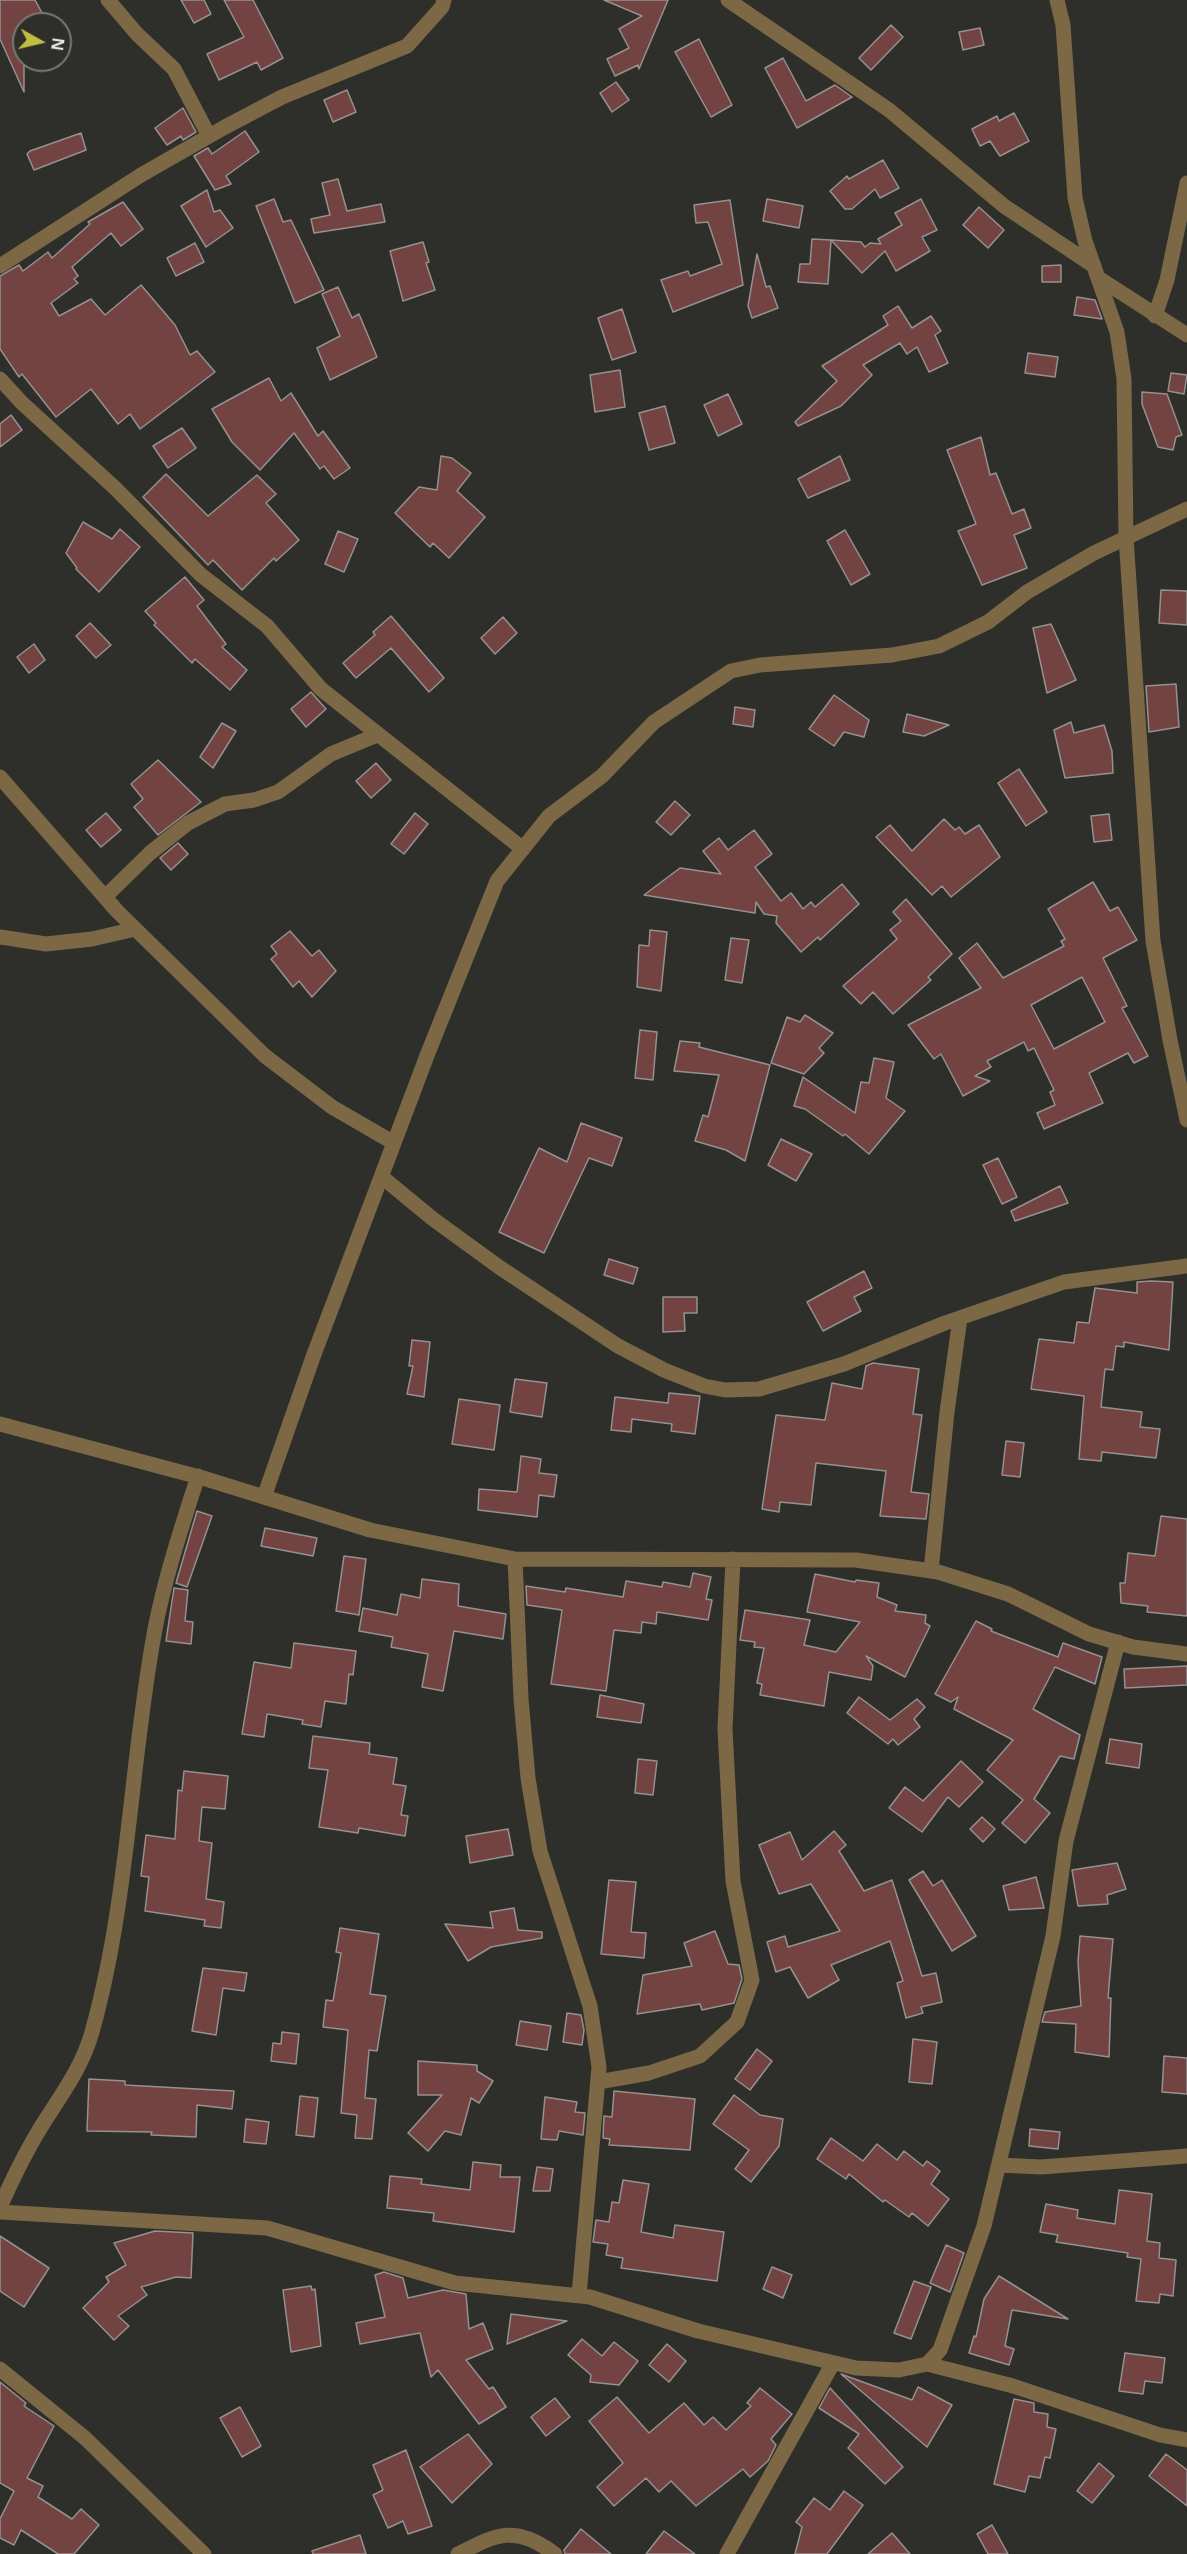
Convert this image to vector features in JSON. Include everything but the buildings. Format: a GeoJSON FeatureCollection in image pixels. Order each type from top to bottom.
{"type":"FeatureCollection","features":[{"type":"Feature","properties":{"kind":"street"},"geometry":{"type":"LineString","coordinates":[[108,0],[137,34],[174,69],[209,136]]}},
{"type":"Feature","properties":{"kind":"street"},"geometry":{"type":"LineString","coordinates":[[0,266],[141,175],[209,136],[282,97],[407,46],[442,8],[444,0]]}},
{"type":"Feature","properties":{"kind":"street"},"geometry":{"type":"LineString","coordinates":[[728,0],[889,110],[1004,206],[1155,316],[1187,335]]}},
{"type":"Feature","properties":{"kind":"street"},"geometry":{"type":"LineString","coordinates":[[1057,0],[1063,25],[1075,198],[1084,240],[1117,332],[1124,379],[1126,537],[1153,941],[1187,1120]]}},
{"type":"Feature","properties":{"kind":"street"},"geometry":{"type":"LineString","coordinates":[[1155,316],[1167,280],[1187,183]]}},
{"type":"Feature","properties":{"kind":"street"},"geometry":{"type":"LineString","coordinates":[[0,379],[22,403],[116,488],[201,575],[267,626],[321,689],[523,849]]}},
{"type":"Feature","properties":{"kind":"street"},"geometry":{"type":"LineString","coordinates":[[264,1497],[313,1357],[497,881],[549,816],[602,776],[654,722],[731,671],[760,665],[892,655],[939,646],[988,622],[1028,592],[1126,537],[1187,509]]}},
{"type":"Feature","properties":{"kind":"street"},"geometry":{"type":"LineString","coordinates":[[105,897],[150,853],[188,823],[225,804],[254,800],[278,792],[331,754],[377,735]]}},
{"type":"Feature","properties":{"kind":"street"},"geometry":{"type":"LineString","coordinates":[[0,777],[135,929],[265,1056],[332,1107],[394,1143]]}},
{"type":"Feature","properties":{"kind":"street"},"geometry":{"type":"LineString","coordinates":[[0,937],[46,944],[92,939],[135,929]]}},
{"type":"Feature","properties":{"kind":"street"},"geometry":{"type":"LineString","coordinates":[[382,1177],[489,1260],[579,1322],[664,1370],[704,1386],[725,1390],[759,1389],[844,1364],[960,1318],[1064,1282],[1187,1266]]}},
{"type":"Feature","properties":{"kind":"street"},"geometry":{"type":"LineString","coordinates":[[932,1571],[947,1413],[960,1318]]}},
{"type":"Feature","properties":{"kind":"street"},"geometry":{"type":"LineString","coordinates":[[0,1424],[198,1476],[370,1530],[515,1559],[856,1560],[932,1571],[1008,1594],[1089,1634],[1119,1642],[1187,1654]]}},
{"type":"Feature","properties":{"kind":"street"},"geometry":{"type":"LineString","coordinates":[[0,2207],[41,2127],[72,2083],[92,2034],[124,1873],[138,1741],[156,1628],[177,1542],[198,1476]]}},
{"type":"Feature","properties":{"kind":"street"},"geometry":{"type":"LineString","coordinates":[[515,1559],[521,1699],[528,1778],[540,1851],[590,2006],[599,2067],[579,2295]]}},
{"type":"Feature","properties":{"kind":"street"},"geometry":{"type":"LineString","coordinates":[[598,2082],[649,2073],[700,2056],[737,2022],[752,1980],[733,1881],[725,1740],[733,1559]]}},
{"type":"Feature","properties":{"kind":"street"},"geometry":{"type":"LineString","coordinates":[[927,2364],[940,2350],[984,2226],[1053,1936],[1066,1841],[1119,1642]]}},
{"type":"Feature","properties":{"kind":"street"},"geometry":{"type":"LineString","coordinates":[[999,2165],[1041,2167],[1187,2156]]}},
{"type":"Feature","properties":{"kind":"street"},"geometry":{"type":"LineString","coordinates":[[0,2212],[267,2228],[455,2283],[579,2295],[698,2331],[856,2368],[899,2370],[927,2364],[1013,2386],[1129,2425],[1187,2440]]}},
{"type":"Feature","properties":{"kind":"street"},"geometry":{"type":"LineString","coordinates":[[727,2554],[833,2362]]}},
{"type":"Feature","properties":{"kind":"street"},"geometry":{"type":"LineString","coordinates":[[0,2369],[85,2438],[204,2554]]}},
{"type":"Feature","properties":{"kind":"street"},"geometry":{"type":"LineString","coordinates":[[458,2554],[486,2540],[514,2533],[540,2544],[555,2554]]}}]}
